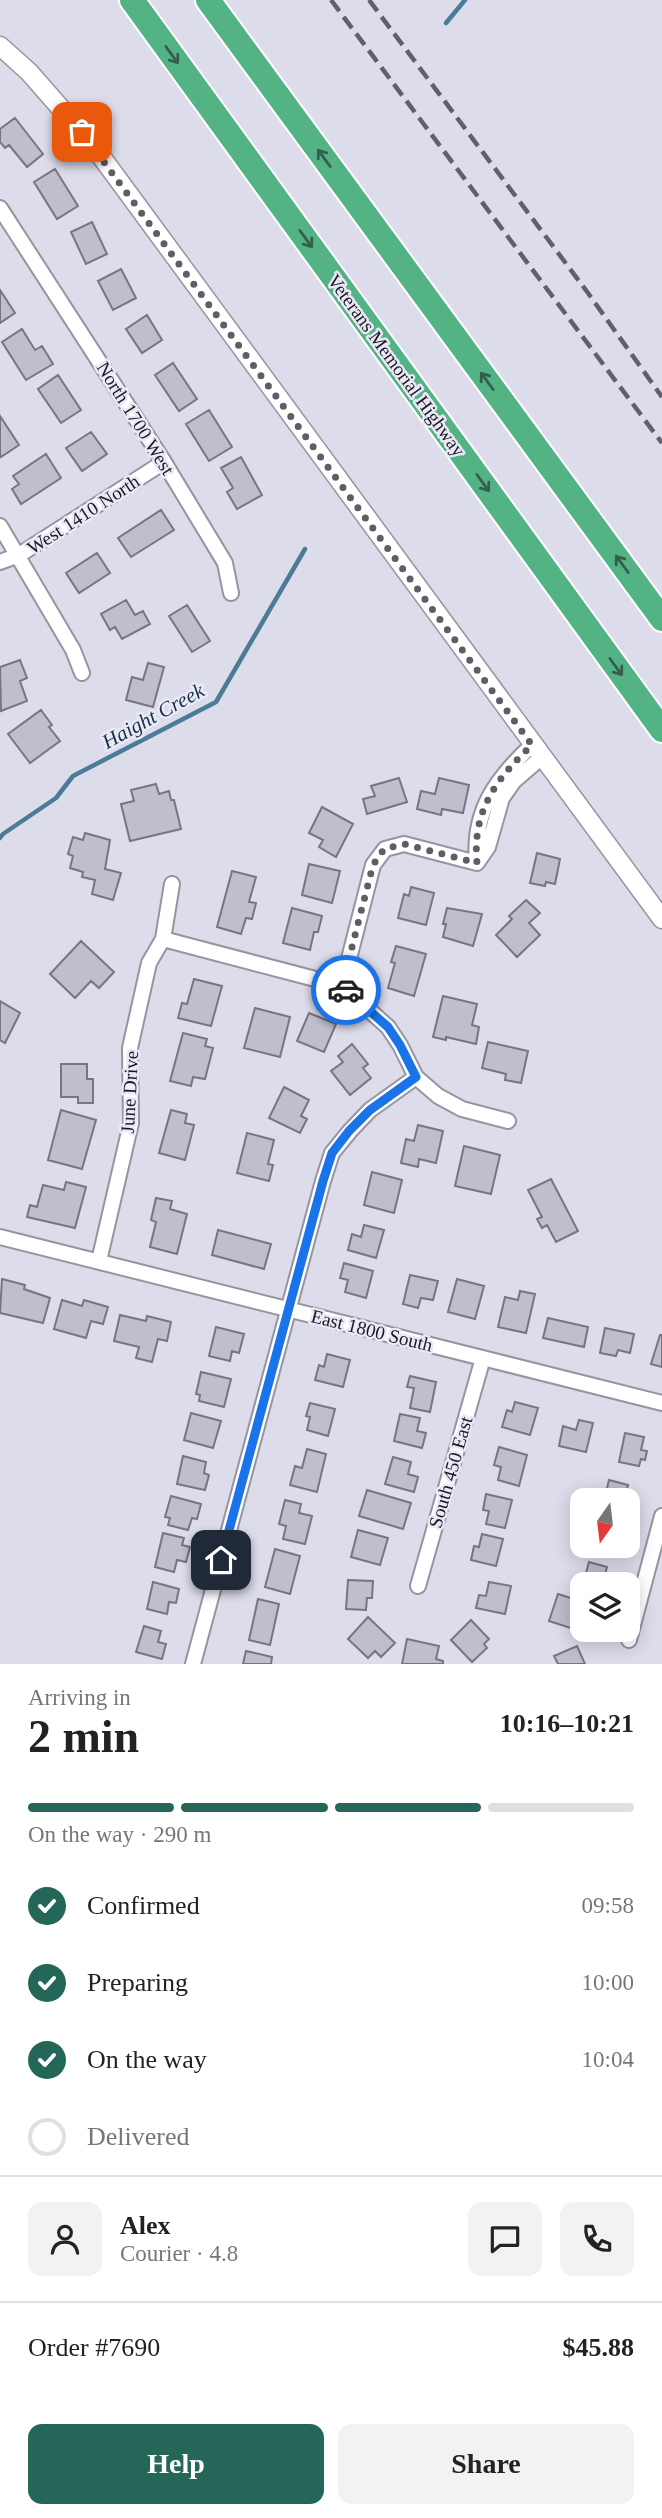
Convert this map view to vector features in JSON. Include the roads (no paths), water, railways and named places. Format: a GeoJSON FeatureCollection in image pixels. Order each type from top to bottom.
{"type":"FeatureCollection","features":[{"type":"Feature","properties":{"kind":"highway","name":"Veterans Memorial Highway"},"geometry":{"type":"LineString","coordinates":[[132,0],[662,730]]}},
{"type":"Feature","properties":{"kind":"highway"},"geometry":{"type":"LineString","coordinates":[[208,0],[662,620]]}},
{"type":"Feature","properties":{"kind":"street"},"geometry":{"type":"LineString","coordinates":[[0,46],[29,72],[92,145],[662,919]]}},
{"type":"Feature","properties":{"kind":"street","name":"North 1700 West"},"geometry":{"type":"LineString","coordinates":[[0,208],[164,462],[225,563],[231,593]]}},
{"type":"Feature","properties":{"kind":"street","name":"West 1410 North"},"geometry":{"type":"LineString","coordinates":[[0,562],[19,555],[164,462]]}},
{"type":"Feature","properties":{"kind":"street"},"geometry":{"type":"LineString","coordinates":[[0,526],[73,650],[82,673]]}},
{"type":"Feature","properties":{"kind":"street"},"geometry":{"type":"LineString","coordinates":[[342,986],[373,865],[384,849],[404,844],[477,863],[488,847],[502,798],[537,751]]}},
{"type":"Feature","properties":{"kind":"street","name":"June Drive"},"geometry":{"type":"LineString","coordinates":[[99,1261],[131,1123],[130,1048],[149,963],[163,939],[172,884]]}},
{"type":"Feature","properties":{"kind":"street"},"geometry":{"type":"LineString","coordinates":[[163,939],[342,986],[388,1027],[416,1077],[438,1096],[462,1109],[509,1121]]}},
{"type":"Feature","properties":{"kind":"street"},"geometry":{"type":"LineString","coordinates":[[193,1664],[332,1153],[370,1110],[416,1077]]}},
{"type":"Feature","properties":{"kind":"street","name":"East 1800 South"},"geometry":{"type":"LineString","coordinates":[[0,1237],[662,1404]]}},
{"type":"Feature","properties":{"kind":"street","name":"South 450 East"},"geometry":{"type":"LineString","coordinates":[[418,1586],[483,1358]]}},
{"type":"Feature","properties":{"kind":"street"},"geometry":{"type":"LineString","coordinates":[[640,1599],[662,1516]]}},
{"type":"Feature","properties":{"kind":"waterway","name":"Haight Creek"},"geometry":{"type":"LineString","coordinates":[[446,23],[465,0]]}},
{"type":"Feature","properties":{"kind":"waterway","name":"Haight Creek"},"geometry":{"type":"LineString","coordinates":[[0,838],[56,798],[73,776],[216,702],[305,549]]}},
{"type":"Feature","properties":{"kind":"railway"},"geometry":{"type":"LineString","coordinates":[[331,0],[662,443]]}},
{"type":"Feature","properties":{"kind":"railway"},"geometry":{"type":"LineString","coordinates":[[369,0],[588,293],[662,397]]}}]}
